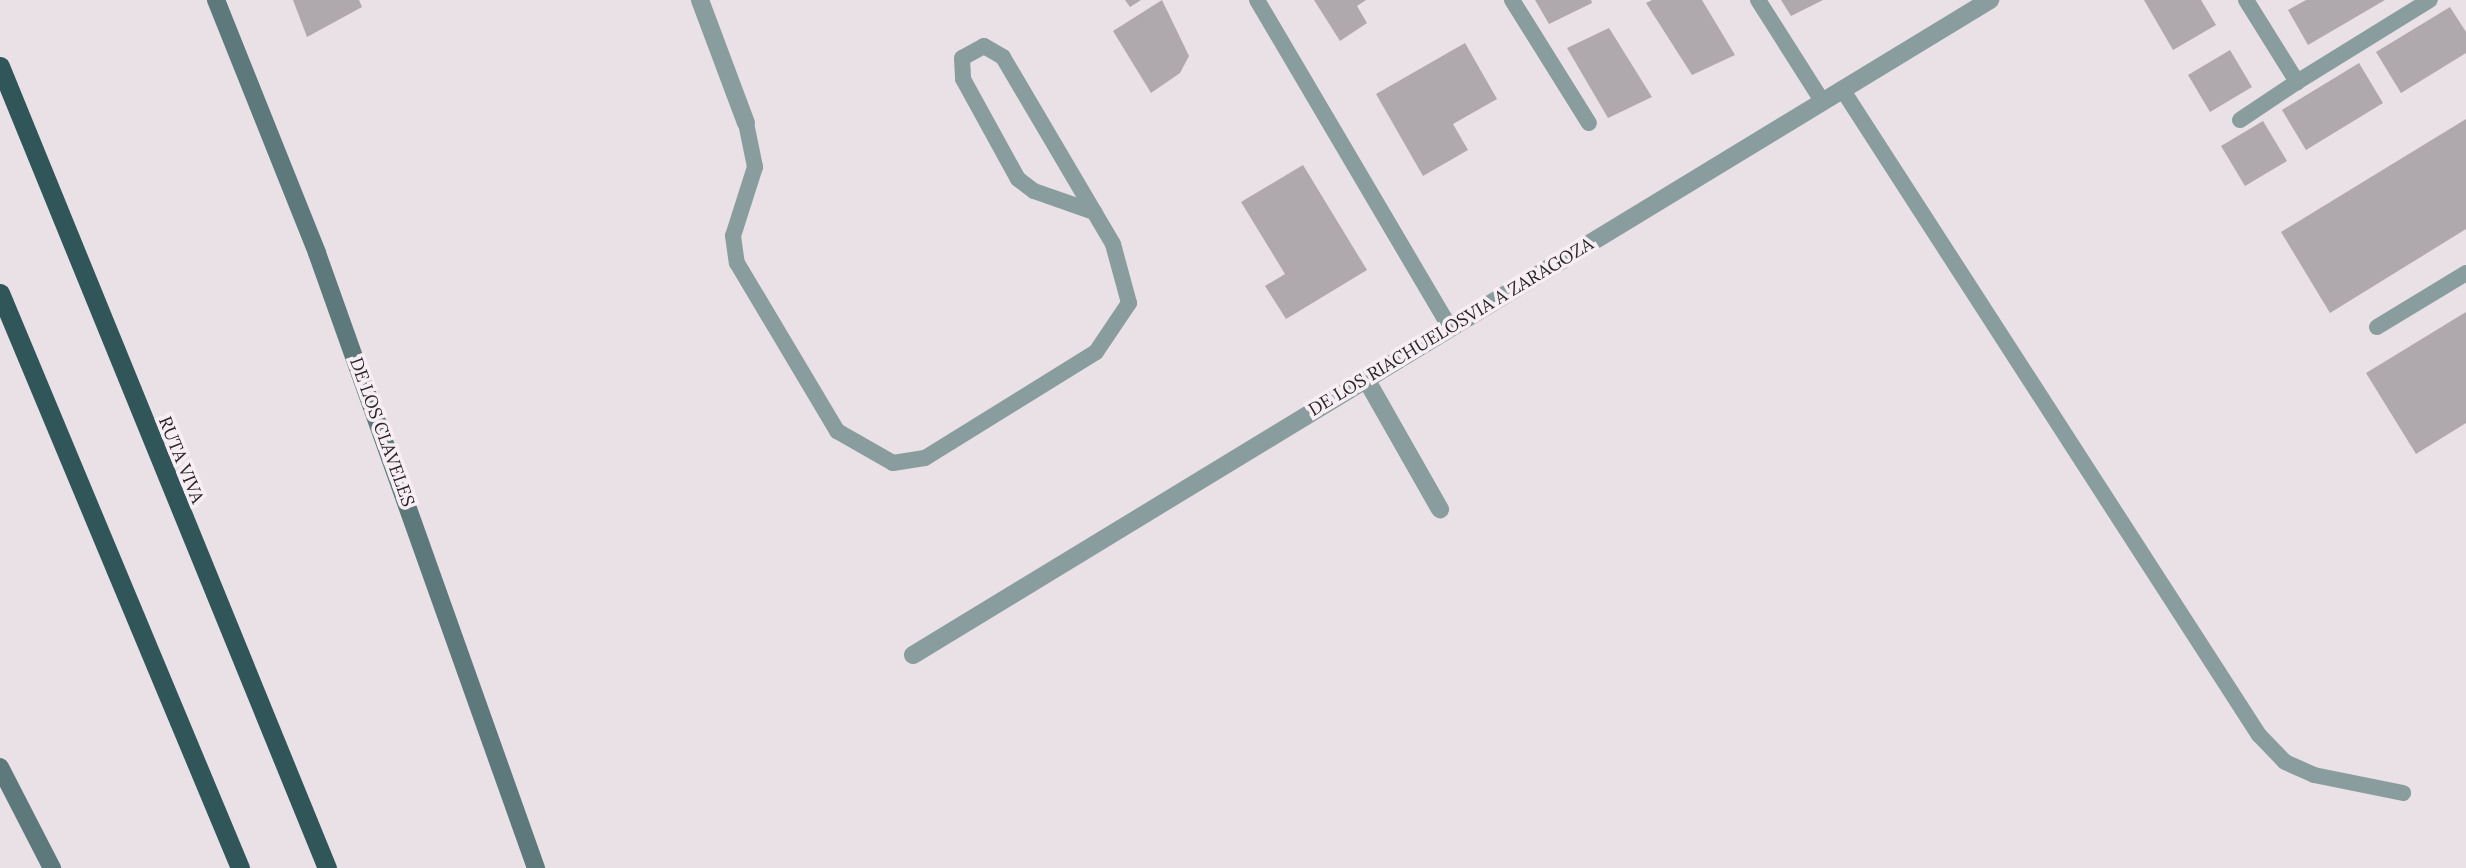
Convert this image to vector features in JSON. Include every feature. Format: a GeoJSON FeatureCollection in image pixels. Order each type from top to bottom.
{"type":"FeatureCollection","features":[{"type":"Feature","properties":{"kind":"highway","name":"RUTA VIVA"},"geometry":{"type":"LineString","coordinates":[[0,66],[327,868]]}},
{"type":"Feature","properties":{"kind":"highway"},"geometry":{"type":"LineString","coordinates":[[0,293],[240,868]]}},
{"type":"Feature","properties":{"kind":"main road","name":"DE LOS CLAVELES"},"geometry":{"type":"LineString","coordinates":[[216,0],[317,253],[536,868]]}},
{"type":"Feature","properties":{"kind":"main road"},"geometry":{"type":"LineString","coordinates":[[0,767],[52,868]]}},
{"type":"Feature","properties":{"kind":"street"},"geometry":{"type":"LineString","coordinates":[[701,0],[746,123]]}},
{"type":"Feature","properties":{"kind":"street","name":"DE LOS RIACHUELOSVIA A ZARAGOZA"},"geometry":{"type":"LineString","coordinates":[[913,655],[1989,0]]}},
{"type":"Feature","properties":{"kind":"street"},"geometry":{"type":"LineString","coordinates":[[1367,379],[1440,509]]}},
{"type":"Feature","properties":{"kind":"lane"},"geometry":{"type":"LineString","coordinates":[[1257,0],[1450,328]]}},
{"type":"Feature","properties":{"kind":"lane"},"geometry":{"type":"LineString","coordinates":[[1513,0],[1590,123]]}},
{"type":"Feature","properties":{"kind":"lane"},"geometry":{"type":"LineString","coordinates":[[1758,0],[1822,101]]}},
{"type":"Feature","properties":{"kind":"lane"},"geometry":{"type":"LineString","coordinates":[[2246,0],[2297,82]]}},
{"type":"Feature","properties":{"kind":"lane"},"geometry":{"type":"LineString","coordinates":[[2240,120],[2430,0]]}},
{"type":"Feature","properties":{"kind":"lane"},"geometry":{"type":"LineString","coordinates":[[746,123],[755,167],[733,236],[737,263],[837,431],[893,464],[925,458],[1096,352],[1119,327],[1129,303],[1126,272],[1094,212],[1003,57],[984,46],[962,58],[963,79],[1018,179],[1034,191],[1094,212]]}},
{"type":"Feature","properties":{"kind":"lane"},"geometry":{"type":"LineString","coordinates":[[1842,89],[2259,735],[2285,762],[2314,775],[2403,793]]}},
{"type":"Feature","properties":{"kind":"lane"},"geometry":{"type":"LineString","coordinates":[[2377,327],[2466,273]]}},
{"type":"Feature","properties":{"kind":"building"},"geometry":{"type":"Polygon","coordinates":[[[293,0],[359,0],[362,7],[307,37],[293,0]]]}},
{"type":"Feature","properties":{"kind":"building"},"geometry":{"type":"Polygon","coordinates":[[[1125,0],[1141,0],[1130,7],[1125,0]]]}},
{"type":"Feature","properties":{"kind":"building"},"geometry":{"type":"Polygon","coordinates":[[[1162,0],[1189,56],[1180,73],[1151,93],[1113,31],[1162,0]]]}},
{"type":"Feature","properties":{"kind":"building"},"geometry":{"type":"Polygon","coordinates":[[[1314,0],[1366,0],[1357,6],[1367,23],[1340,41],[1314,0]]]}},
{"type":"Feature","properties":{"kind":"building"},"geometry":{"type":"Polygon","coordinates":[[[1535,0],[1591,0],[1592,3],[1549,24],[1535,0]]]}},
{"type":"Feature","properties":{"kind":"building"},"geometry":{"type":"Polygon","coordinates":[[[1652,0],[1702,0],[1735,55],[1692,75],[1646,3],[1652,0]]]}},
{"type":"Feature","properties":{"kind":"building"},"geometry":{"type":"Polygon","coordinates":[[[1781,0],[1823,0],[1791,16],[1781,0]]]}},
{"type":"Feature","properties":{"kind":"building"},"geometry":{"type":"Polygon","coordinates":[[[2144,0],[2201,0],[2216,25],[2173,50],[2144,0]]]}},
{"type":"Feature","properties":{"kind":"building"},"geometry":{"type":"Polygon","coordinates":[[[2306,0],[2385,0],[2308,45],[2288,10],[2306,0]]]}},
{"type":"Feature","properties":{"kind":"building"},"geometry":{"type":"Polygon","coordinates":[[[2450,7],[2466,32],[2466,53],[2401,93],[2376,52],[2450,7]]]}},
{"type":"Feature","properties":{"kind":"building"},"geometry":{"type":"Polygon","coordinates":[[[1609,28],[1652,97],[1608,118],[1567,48],[1609,28]]]}},
{"type":"Feature","properties":{"kind":"building"},"geometry":{"type":"Polygon","coordinates":[[[1465,43],[1497,99],[1453,124],[1468,150],[1423,176],[1376,94],[1465,43]]]}},
{"type":"Feature","properties":{"kind":"building"},"geometry":{"type":"Polygon","coordinates":[[[2230,50],[2252,87],[2210,112],[2188,75],[2230,50]]]}},
{"type":"Feature","properties":{"kind":"building"},"geometry":{"type":"Polygon","coordinates":[[[2359,63],[2383,103],[2306,150],[2282,110],[2359,63]]]}},
{"type":"Feature","properties":{"kind":"building"},"geometry":{"type":"Polygon","coordinates":[[[2466,119],[2466,229],[2330,313],[2281,232],[2466,119]]]}},
{"type":"Feature","properties":{"kind":"building"},"geometry":{"type":"Polygon","coordinates":[[[2263,121],[2287,161],[2245,186],[2221,146],[2263,121]]]}},
{"type":"Feature","properties":{"kind":"building"},"geometry":{"type":"Polygon","coordinates":[[[1303,165],[1367,270],[1286,319],[1265,286],[1285,274],[1241,202],[1303,165]]]}},
{"type":"Feature","properties":{"kind":"building"},"geometry":{"type":"Polygon","coordinates":[[[2466,312],[2466,423],[2416,454],[2366,373],[2466,312]]]}}]}
